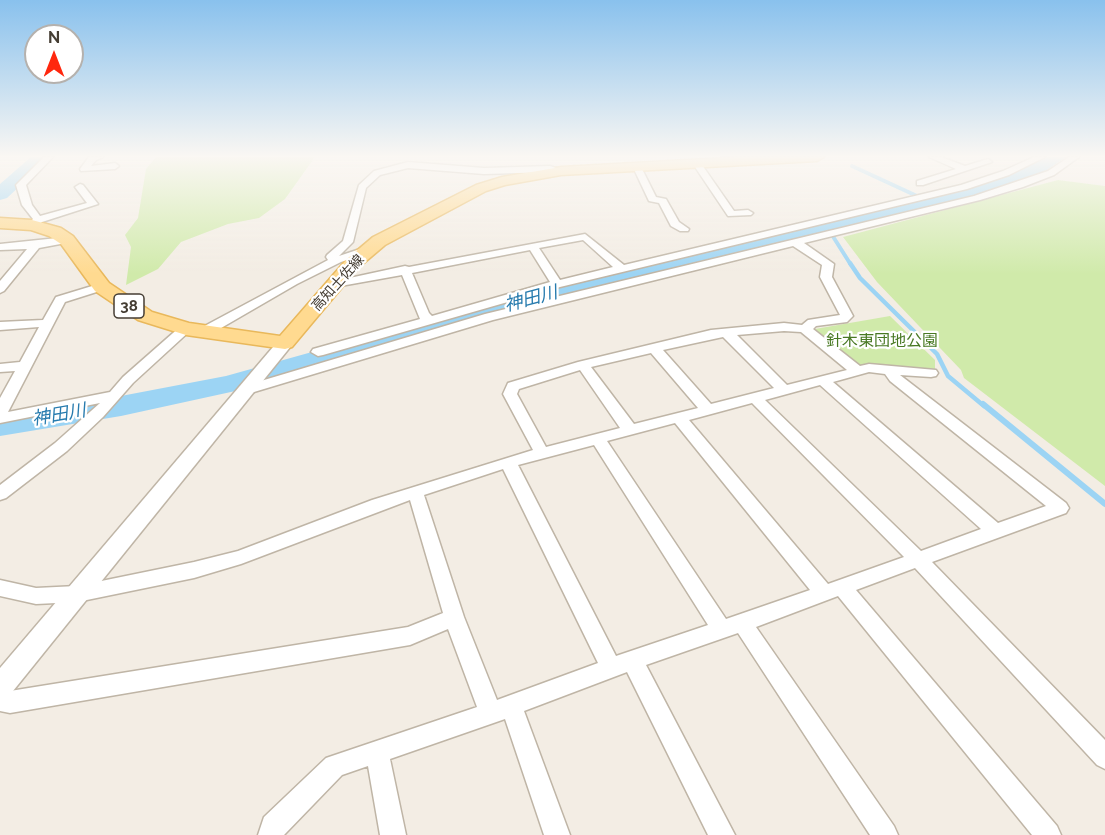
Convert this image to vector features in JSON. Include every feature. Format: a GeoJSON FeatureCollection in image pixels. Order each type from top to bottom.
{"type":"FeatureCollection","features":[{"type":"Feature","properties":{"kind":"main road","name":"高知土佐線"},"geometry":{"type":"LineString","coordinates":[[285,343],[353,263],[369,249],[393,233],[466,196]]}},
{"type":"Feature","properties":{"kind":"main road","name":"38"},"geometry":{"type":"LineString","coordinates":[[0,223],[35,222],[55,232],[67,240],[102,287],[145,316],[195,330],[285,343]]}},
{"type":"Feature","properties":{"kind":"street"},"geometry":{"type":"LineString","coordinates":[[24,196],[35,222],[93,204],[87,196]]}},
{"type":"Feature","properties":{"kind":"street"},"geometry":{"type":"LineString","coordinates":[[336,260],[331,256],[348,242],[360,196]]}},
{"type":"Feature","properties":{"kind":"street"},"geometry":{"type":"LineString","coordinates":[[651,196],[652,199],[663,201],[675,224],[684,230]]}},
{"type":"Feature","properties":{"kind":"street"},"geometry":{"type":"LineString","coordinates":[[719,196],[731,214],[748,213]]}},
{"type":"Feature","properties":{"kind":"street"},"geometry":{"type":"LineString","coordinates":[[318,352],[557,284],[930,196]]}},
{"type":"Feature","properties":{"kind":"street"},"geometry":{"type":"LineString","coordinates":[[251,386],[489,317],[982,196]]}},
{"type":"Feature","properties":{"kind":"street"},"geometry":{"type":"LineString","coordinates":[[335,284],[351,283],[405,269],[585,237],[622,269]]}},
{"type":"Feature","properties":{"kind":"street"},"geometry":{"type":"LineString","coordinates":[[0,248],[67,240]]}},
{"type":"Feature","properties":{"kind":"street"},"geometry":{"type":"LineString","coordinates":[[794,242],[828,264],[826,277],[847,316],[812,323],[805,329]]}},
{"type":"Feature","properties":{"kind":"street"},"geometry":{"type":"LineString","coordinates":[[0,289],[36,245]]}},
{"type":"Feature","properties":{"kind":"street"},"geometry":{"type":"LineString","coordinates":[[533,247],[557,284]]}},
{"type":"Feature","properties":{"kind":"street"},"geometry":{"type":"LineString","coordinates":[[0,494],[30,473],[106,404],[195,330],[336,260],[369,249]]}},
{"type":"Feature","properties":{"kind":"street"},"geometry":{"type":"LineString","coordinates":[[405,269],[423,315],[428,319]]}},
{"type":"Feature","properties":{"kind":"street"},"geometry":{"type":"LineString","coordinates":[[0,412],[60,300],[102,287]]}},
{"type":"Feature","properties":{"kind":"street"},"geometry":{"type":"LineString","coordinates":[[0,326],[48,323]]}},
{"type":"Feature","properties":{"kind":"street"},"geometry":{"type":"LineString","coordinates":[[542,453],[510,394],[513,386],[583,365],[727,333],[784,327],[805,329],[857,371]]}},
{"type":"Feature","properties":{"kind":"street"},"geometry":{"type":"LineString","coordinates":[[727,333],[784,390]]}},
{"type":"Feature","properties":{"kind":"street"},"geometry":{"type":"LineString","coordinates":[[0,687],[285,343]]}},
{"type":"Feature","properties":{"kind":"street"},"geometry":{"type":"LineString","coordinates":[[654,348],[708,410]]}},
{"type":"Feature","properties":{"kind":"street"},"geometry":{"type":"LineString","coordinates":[[583,365],[630,430]]}},
{"type":"Feature","properties":{"kind":"street"},"geometry":{"type":"LineString","coordinates":[[0,368],[25,366]]}},
{"type":"Feature","properties":{"kind":"street"},"geometry":{"type":"LineString","coordinates":[[0,588],[36,596],[77,594],[194,570],[241,557],[378,504],[508,462],[869,368],[931,373]]}},
{"type":"Feature","properties":{"kind":"street"},"geometry":{"type":"LineString","coordinates":[[271,835],[273,826],[334,766],[501,709],[1060,508],[895,378],[890,370]]}},
{"type":"Feature","properties":{"kind":"street"},"geometry":{"type":"LineString","coordinates":[[823,380],[996,532]]}},
{"type":"Feature","properties":{"kind":"street"},"geometry":{"type":"LineString","coordinates":[[755,398],[918,559],[1105,757]]}},
{"type":"Feature","properties":{"kind":"street"},"geometry":{"type":"LineString","coordinates":[[0,418],[106,404]]}},
{"type":"Feature","properties":{"kind":"street"},"geometry":{"type":"LineString","coordinates":[[679,418],[1048,835]]}},
{"type":"Feature","properties":{"kind":"street"},"geometry":{"type":"LineString","coordinates":[[598,439],[885,835]]}},
{"type":"Feature","properties":{"kind":"street"},"geometry":{"type":"LineString","coordinates":[[508,462],[722,835]]}},
{"type":"Feature","properties":{"kind":"street"},"geometry":{"type":"LineString","coordinates":[[414,493],[454,616],[501,709],[557,835]]}},
{"type":"Feature","properties":{"kind":"street"},"geometry":{"type":"LineString","coordinates":[[0,701],[33,698],[410,636],[454,616]]}},
{"type":"Feature","properties":{"kind":"street"},"geometry":{"type":"LineString","coordinates":[[377,751],[393,835]]}},
{"type":"Feature","properties":{"kind":"green space"},"geometry":{"type":"Polygon","coordinates":[[[142,196],[287,196],[259,218],[228,224],[181,242],[158,269],[126,285],[131,247],[125,235],[138,218],[142,196]]]}},
{"type":"Feature","properties":{"kind":"green space"},"geometry":{"type":"Polygon","coordinates":[[[998,196],[1105,196],[1105,486],[964,378],[961,370],[877,282],[843,237],[998,196]]]}},
{"type":"Feature","properties":{"kind":"green space","name":"針木東団地公園"},"geometry":{"type":"Polygon","coordinates":[[[890,316],[935,360],[935,369],[869,364],[856,366],[815,329],[890,316]]]}},
{"type":"Feature","properties":{"kind":"waterway","name":"神田川"},"geometry":{"type":"LineString","coordinates":[[0,426],[121,406],[229,384],[554,292],[954,196]]}},
{"type":"Feature","properties":{"kind":"waterway","name":"神田川"},"geometry":{"type":"LineString","coordinates":[[925,199],[931,202]]}},
{"type":"Feature","properties":{"kind":"waterway"},"geometry":{"type":"LineString","coordinates":[[827,227],[851,265]]}},
{"type":"Feature","properties":{"kind":"waterway"},"geometry":{"type":"LineString","coordinates":[[850,263],[860,278],[937,354],[948,376],[984,406]]}},
{"type":"Feature","properties":{"kind":"waterway"},"geometry":{"type":"LineString","coordinates":[[983,404],[1105,504]]}}]}
